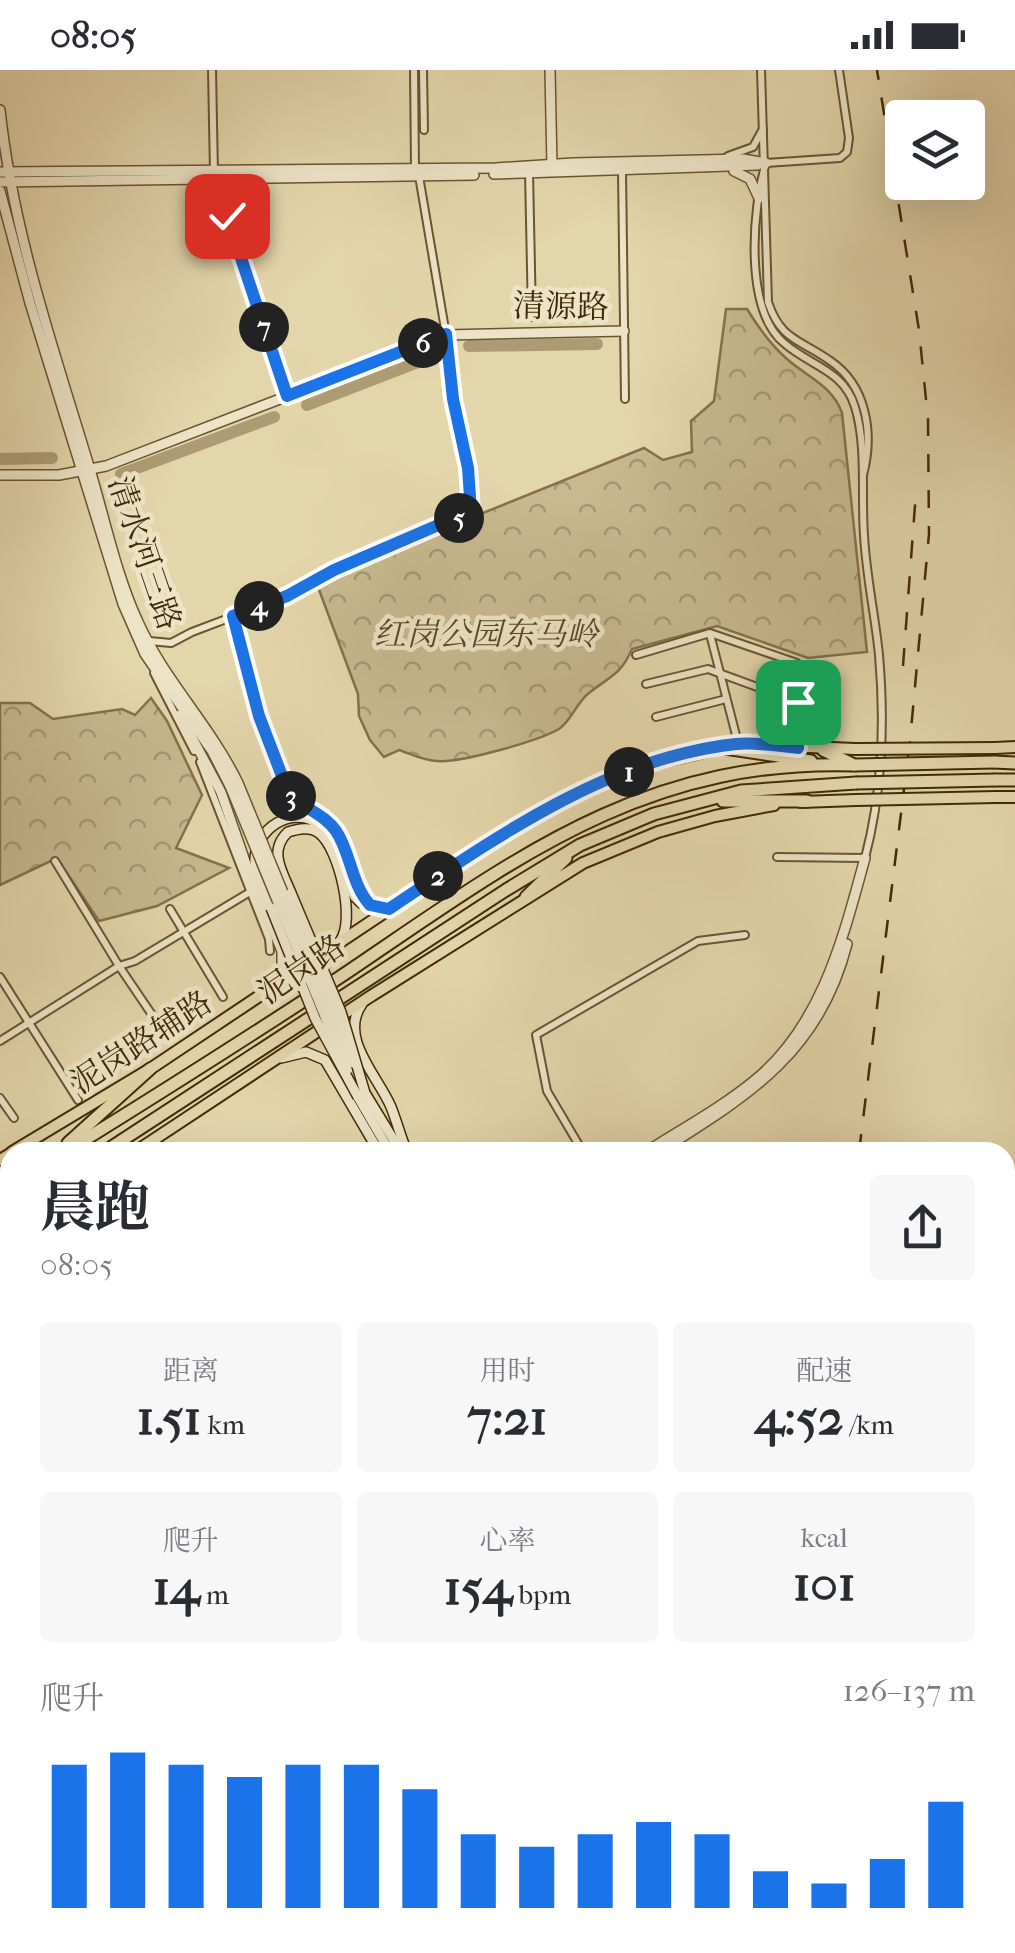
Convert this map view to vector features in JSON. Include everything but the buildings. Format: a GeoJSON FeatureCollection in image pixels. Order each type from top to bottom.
{"type":"FeatureCollection","features":[{"type":"Feature","properties":{"kind":"highway"},"geometry":{"type":"LineString","coordinates":[[718,748],[840,765]]}},
{"type":"Feature","properties":{"kind":"highway"},"geometry":{"type":"LineString","coordinates":[[823,750],[856,766]]}},
{"type":"Feature","properties":{"kind":"highway","name":"泥岗路"},"geometry":{"type":"LineString","coordinates":[[78,1142],[241,1042],[497,872],[577,825],[694,782],[771,770],[1015,760]]}},
{"type":"Feature","properties":{"kind":"highway","name":"泥岗路"},"geometry":{"type":"LineString","coordinates":[[120,1142],[580,845],[654,814],[774,787],[1015,780]]}},
{"type":"Feature","properties":{"kind":"highway"},"geometry":{"type":"LineString","coordinates":[[704,801],[807,801]]}},
{"type":"Feature","properties":{"kind":"highway"},"geometry":{"type":"LineString","coordinates":[[526,897],[580,845]]}},
{"type":"Feature","properties":{"kind":"highway"},"geometry":{"type":"LineString","coordinates":[[73,1142],[150,1069]]}},
{"type":"Feature","properties":{"kind":"highway"},"geometry":{"type":"LineString","coordinates":[[125,1142],[133,1134]]}},
{"type":"Feature","properties":{"kind":"main road","name":"泥岗路辅路"},"geometry":{"type":"LineString","coordinates":[[29,1142],[150,1069],[484,846],[573,795],[653,764],[738,744],[823,750],[1015,748]]}},
{"type":"Feature","properties":{"kind":"main road"},"geometry":{"type":"LineString","coordinates":[[150,1142],[526,897],[598,856],[658,832],[716,816],[807,801],[1015,797]]}},
{"type":"Feature","properties":{"kind":"street"},"geometry":{"type":"LineString","coordinates":[[212,70],[214,174],[286,394]]}},
{"type":"Feature","properties":{"kind":"street"},"geometry":{"type":"LineString","coordinates":[[270,952],[208,779],[144,646],[171,643],[287,596],[471,511],[473,498],[456,417],[446,333],[417,172],[414,70]]}},
{"type":"Feature","properties":{"kind":"street"},"geometry":{"type":"LineString","coordinates":[[422,70],[424,130]]}},
{"type":"Feature","properties":{"kind":"street"},"geometry":{"type":"LineString","coordinates":[[550,70],[552,169]]}},
{"type":"Feature","properties":{"kind":"street"},"geometry":{"type":"LineString","coordinates":[[662,1142],[739,1092],[788,1046],[834,964],[878,810],[880,673],[864,534],[866,420],[857,389],[832,362],[789,337],[777,323],[768,302],[761,70]]}},
{"type":"Feature","properties":{"kind":"street"},"geometry":{"type":"LineString","coordinates":[[552,169],[622,171],[719,164],[743,158],[766,163],[840,158],[848,152],[849,138],[838,70]]}},
{"type":"Feature","properties":{"kind":"street","name":"清水河三路"},"geometry":{"type":"LineString","coordinates":[[0,110],[4,177],[123,604],[166,686],[234,784]]}},
{"type":"Feature","properties":{"kind":"street"},"geometry":{"type":"LineString","coordinates":[[719,164],[753,147],[764,123]]}},
{"type":"Feature","properties":{"kind":"street"},"geometry":{"type":"LineString","coordinates":[[766,163],[759,198],[758,287],[763,314],[782,342],[827,368],[849,393],[858,421],[863,476]]}},
{"type":"Feature","properties":{"kind":"street"},"geometry":{"type":"LineString","coordinates":[[4,177],[719,164],[748,176],[759,198]]}},
{"type":"Feature","properties":{"kind":"street"},"geometry":{"type":"LineString","coordinates":[[529,170],[532,317]]}},
{"type":"Feature","properties":{"kind":"street"},"geometry":{"type":"LineString","coordinates":[[622,171],[625,400]]}},
{"type":"Feature","properties":{"kind":"street"},"geometry":{"type":"LineString","coordinates":[[214,174],[258,177],[417,172]]}},
{"type":"Feature","properties":{"kind":"street"},"geometry":{"type":"LineString","coordinates":[[227,216],[228,194],[234,187],[258,177]]}},
{"type":"Feature","properties":{"kind":"street","name":"清水河三路"},"geometry":{"type":"LineString","coordinates":[[0,191],[85,468]]}},
{"type":"Feature","properties":{"kind":"street","name":"清源路"},"geometry":{"type":"LineString","coordinates":[[0,473],[106,466],[446,333],[624,331]]}},
{"type":"Feature","properties":{"kind":"street"},"geometry":{"type":"LineString","coordinates":[[233,616],[259,716],[287,789],[293,799],[335,829],[360,892],[370,905]]}},
{"type":"Feature","properties":{"kind":"street"},"geometry":{"type":"LineString","coordinates":[[636,655],[710,633],[798,663]]}},
{"type":"Feature","properties":{"kind":"street"},"geometry":{"type":"LineString","coordinates":[[710,633],[738,744]]}},
{"type":"Feature","properties":{"kind":"street","name":"清水河三路"},"geometry":{"type":"LineString","coordinates":[[144,646],[212,736],[362,1095]]}},
{"type":"Feature","properties":{"kind":"street"},"geometry":{"type":"LineString","coordinates":[[646,684],[700,669],[720,672],[798,702],[798,748]]}},
{"type":"Feature","properties":{"kind":"street"},"geometry":{"type":"LineString","coordinates":[[166,686],[221,792],[282,952],[282,971],[275,985]]}},
{"type":"Feature","properties":{"kind":"street"},"geometry":{"type":"LineString","coordinates":[[656,717],[726,699]]}},
{"type":"Feature","properties":{"kind":"street"},"geometry":{"type":"LineString","coordinates":[[389,909],[361,902],[352,893],[334,844],[325,829],[312,820],[278,821],[267,830],[256,851],[256,872],[315,1018],[362,1095],[397,1142]]}},
{"type":"Feature","properties":{"kind":"street"},"geometry":{"type":"LineString","coordinates":[[340,942],[348,927],[348,901],[329,846],[318,832],[295,830],[279,841],[277,860],[341,1012],[362,1095],[385,1142]]}},
{"type":"Feature","properties":{"kind":"street"},"geometry":{"type":"LineString","coordinates":[[778,857],[865,858]]}},
{"type":"Feature","properties":{"kind":"street"},"geometry":{"type":"LineString","coordinates":[[673,1142],[754,1090],[801,1040],[840,967],[865,858]]}},
{"type":"Feature","properties":{"kind":"street"},"geometry":{"type":"LineString","coordinates":[[55,861],[118,966],[164,1030]]}},
{"type":"Feature","properties":{"kind":"street"},"geometry":{"type":"LineString","coordinates":[[0,1041],[118,966],[135,961],[250,892]]}},
{"type":"Feature","properties":{"kind":"street"},"geometry":{"type":"LineString","coordinates":[[170,909],[223,997]]}},
{"type":"Feature","properties":{"kind":"street"},"geometry":{"type":"LineString","coordinates":[[577,1142],[547,1091],[536,1035],[698,941],[745,935]]}},
{"type":"Feature","properties":{"kind":"street"},"geometry":{"type":"LineString","coordinates":[[0,977],[78,1100]]}},
{"type":"Feature","properties":{"kind":"street"},"geometry":{"type":"LineString","coordinates":[[371,996],[356,1013],[354,1029],[372,1074],[390,1103],[401,1142]]}},
{"type":"Feature","properties":{"kind":"street"},"geometry":{"type":"LineString","coordinates":[[274,1060],[306,1052],[325,1060],[374,1142]]}},
{"type":"Feature","properties":{"kind":"street"},"geometry":{"type":"LineString","coordinates":[[0,1098],[14,1118]]}},
{"type":"Feature","properties":{"kind":"green space","name":"红岗公园东马岭"},"geometry":{"type":"Polygon","coordinates":[[[726,309],[747,309],[776,348],[826,389],[842,413],[867,652],[808,658],[717,626],[632,649],[619,670],[585,697],[563,726],[549,734],[463,759],[428,760],[399,750],[384,757],[370,740],[359,716],[358,694],[318,587],[411,542],[644,448],[663,460],[692,452],[691,421],[714,401],[726,309]]]}},
{"type":"Feature","properties":{"kind":"green space"},"geometry":{"type":"Polygon","coordinates":[[[151,698],[167,721],[202,795],[176,848],[229,868],[157,906],[99,921],[57,858],[0,885],[0,703],[30,703],[53,719],[122,709],[135,715],[151,698]]]}},
{"type":"Feature","properties":{"kind":"waterway"},"geometry":{"type":"LineString","coordinates":[[469,346],[597,344]]}},
{"type":"Feature","properties":{"kind":"waterway"},"geometry":{"type":"LineString","coordinates":[[307,405],[426,359]]}},
{"type":"Feature","properties":{"kind":"waterway"},"geometry":{"type":"LineString","coordinates":[[121,474],[274,417]]}},
{"type":"Feature","properties":{"kind":"waterway"},"geometry":{"type":"LineString","coordinates":[[0,459],[52,458]]}},
{"type":"Feature","properties":{"kind":"railway"},"geometry":{"type":"LineString","coordinates":[[860,1142],[910,741],[929,534],[928,419],[919,330],[877,70]]}},
{"type":"Feature","properties":{"kind":"railway"},"geometry":{"type":"LineString","coordinates":[[903,666],[916,492]]}},
{"type":"Feature","properties":{"kind":"route"},"geometry":{"type":"LineString","coordinates":[[227,216],[287,396],[446,334],[453,399],[473,498],[471,511],[334,570],[287,596],[233,616],[259,716],[287,789],[293,799],[335,829],[360,892],[370,905],[389,909],[530,818],[614,777],[688,754],[738,744],[798,748],[798,702]]}}]}
